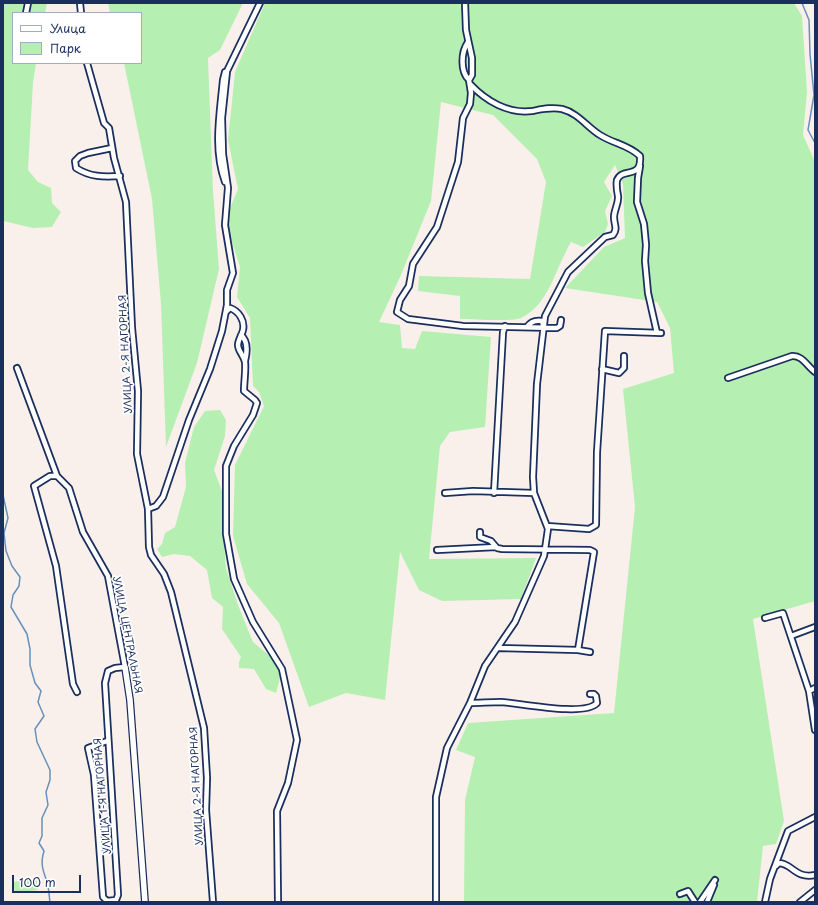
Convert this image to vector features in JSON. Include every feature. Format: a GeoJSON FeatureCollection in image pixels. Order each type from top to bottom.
{"type":"FeatureCollection","features":[{"type":"Feature","properties":{"kind":"street"},"geometry":{"type":"LineString","coordinates":[[148,509],[156,506],[163,497],[189,420],[217,350],[226,312],[227,290],[232,273],[225,225],[228,188],[223,154],[222,124],[228,70],[260,3]]}},
{"type":"Feature","properties":{"kind":"street"},"geometry":{"type":"LineString","coordinates":[[466,3],[468,42],[472,58],[472,75],[469,82]]}},
{"type":"Feature","properties":{"kind":"street"},"geometry":{"type":"LineString","coordinates":[[468,42],[462,56],[469,82],[470,104],[463,118],[459,152],[453,178],[437,227],[413,264],[409,286],[400,300],[397,312],[408,319],[463,326],[557,328],[560,326],[561,320]]}},
{"type":"Feature","properties":{"kind":"street","name":"УЛИЦА 2-Я НАГОРНАЯ"},"geometry":{"type":"LineString","coordinates":[[87,64],[104,123],[109,128],[126,210],[132,328],[138,391],[137,462],[148,509],[149,551],[164,574],[171,592],[204,728],[207,778],[206,810],[213,902]]}},
{"type":"Feature","properties":{"kind":"street"},"geometry":{"type":"LineString","coordinates":[[469,82],[491,102],[503,107],[533,110],[543,108],[568,111],[599,135],[631,148],[640,156],[641,165],[638,178],[637,202],[644,224],[648,293],[659,333],[605,331],[597,452],[596,525],[589,528],[547,526]]}},
{"type":"Feature","properties":{"kind":"street"},"geometry":{"type":"LineString","coordinates":[[112,148],[80,156],[75,161],[76,168],[84,173],[96,177],[120,176]]}},
{"type":"Feature","properties":{"kind":"street"},"geometry":{"type":"LineString","coordinates":[[542,327],[547,310],[557,294],[564,277],[604,237],[613,236],[615,233],[616,224],[614,218],[618,197],[617,181],[619,177],[637,170],[641,165]]}},
{"type":"Feature","properties":{"kind":"street"},"geometry":{"type":"LineString","coordinates":[[226,312],[230,308],[235,309],[241,317],[243,330],[238,345],[245,361]]}},
{"type":"Feature","properties":{"kind":"street"},"geometry":{"type":"LineString","coordinates":[[436,902],[436,797],[447,748],[470,703],[485,666],[499,648],[512,627],[527,597],[542,562],[545,550],[547,526],[534,493],[532,477],[542,321],[537,320],[529,324],[527,327]]}},
{"type":"Feature","properties":{"kind":"street"},"geometry":{"type":"LineString","coordinates":[[494,492],[503,332],[505,326]]}},
{"type":"Feature","properties":{"kind":"street"},"geometry":{"type":"LineString","coordinates":[[241,335],[244,337],[247,346],[244,391],[257,403],[253,415],[234,446],[226,466],[226,534],[232,573],[253,622],[282,669],[286,694],[296,730],[297,746],[295,758],[288,783],[277,811],[278,902]]}},
{"type":"Feature","properties":{"kind":"street"},"geometry":{"type":"LineString","coordinates":[[602,369],[619,373],[624,368],[624,356]]}},
{"type":"Feature","properties":{"kind":"street"},"geometry":{"type":"LineString","coordinates":[[728,378],[792,356],[802,358],[815,372]]}},
{"type":"Feature","properties":{"kind":"street"},"geometry":{"type":"LineString","coordinates":[[18,368],[57,476],[50,476],[34,486],[56,566],[72,678],[77,692]]}},
{"type":"Feature","properties":{"kind":"street","name":"УЛИЦА ЦЕНТРАЛЬНАЯ"},"geometry":{"type":"LineString","coordinates":[[57,476],[69,488],[83,532],[108,576],[127,672],[145,902]]}},
{"type":"Feature","properties":{"kind":"street"},"geometry":{"type":"LineString","coordinates":[[445,493],[534,493]]}},
{"type":"Feature","properties":{"kind":"street"},"geometry":{"type":"LineString","coordinates":[[480,532],[480,537],[491,541],[496,547]]}},
{"type":"Feature","properties":{"kind":"street"},"geometry":{"type":"LineString","coordinates":[[437,550],[496,547],[502,549],[590,550],[594,552],[578,650]]}},
{"type":"Feature","properties":{"kind":"street"},"geometry":{"type":"LineString","coordinates":[[765,618],[783,613],[809,691],[815,730]]}},
{"type":"Feature","properties":{"kind":"street"},"geometry":{"type":"LineString","coordinates":[[791,636],[815,627]]}},
{"type":"Feature","properties":{"kind":"street"},"geometry":{"type":"LineString","coordinates":[[499,648],[578,650],[590,652]]}},
{"type":"Feature","properties":{"kind":"street","name":"УЛИЦА 1-Я НАГОРНАЯ"},"geometry":{"type":"LineString","coordinates":[[107,740],[88,748],[94,779],[96,824],[103,897],[107,901],[114,901],[118,895],[117,852],[107,740],[105,683],[106,674],[108,671],[115,668],[125,667]]}},
{"type":"Feature","properties":{"kind":"street"},"geometry":{"type":"LineString","coordinates":[[809,691],[815,688]]}},
{"type":"Feature","properties":{"kind":"street"},"geometry":{"type":"LineString","coordinates":[[470,703],[501,702],[568,709],[590,709],[597,703],[597,699],[594,694],[590,694]]}},
{"type":"Feature","properties":{"kind":"street"},"geometry":{"type":"LineString","coordinates":[[765,902],[770,879],[788,831],[815,817]]}},
{"type":"Feature","properties":{"kind":"street"},"geometry":{"type":"LineString","coordinates":[[776,866],[779,863],[783,863],[800,874],[815,875]]}},
{"type":"Feature","properties":{"kind":"street"},"geometry":{"type":"LineString","coordinates":[[700,902],[716,880],[707,902]]}},
{"type":"Feature","properties":{"kind":"street"},"geometry":{"type":"LineString","coordinates":[[800,902],[815,890]]}},
{"type":"Feature","properties":{"kind":"street"},"geometry":{"type":"LineString","coordinates":[[680,894],[688,891],[695,902]]}},
{"type":"Feature","properties":{"kind":"green space"},"geometry":{"type":"Polygon","coordinates":[[[3,3],[47,3],[45,12],[12,12],[12,64],[36,64],[33,83],[28,170],[38,182],[51,188],[52,203],[61,212],[52,227],[33,228],[3,221],[3,3]]]}},
{"type":"Feature","properties":{"kind":"green space"},"geometry":{"type":"Polygon","coordinates":[[[108,3],[243,3],[220,50],[208,58],[213,191],[219,269],[197,363],[166,447],[161,304],[152,199],[124,64],[142,64],[142,12],[110,12],[108,3]]]}},
{"type":"Feature","properties":{"kind":"green space"},"geometry":{"type":"Polygon","coordinates":[[[265,3],[794,3],[802,16],[807,92],[803,135],[815,162],[815,601],[753,619],[784,821],[776,844],[763,846],[757,902],[464,902],[465,800],[475,757],[456,750],[468,723],[614,713],[635,507],[623,389],[674,373],[670,328],[657,302],[565,288],[604,247],[625,238],[623,184],[615,165],[604,182],[612,196],[605,211],[608,224],[605,232],[583,247],[571,242],[545,295],[531,312],[517,319],[460,319],[460,296],[418,291],[419,276],[530,279],[546,182],[537,159],[493,115],[441,102],[431,201],[401,275],[379,322],[400,325],[402,348],[415,349],[422,331],[491,337],[485,427],[450,432],[440,446],[429,559],[536,558],[521,599],[442,601],[419,590],[400,552],[385,700],[346,693],[309,707],[279,623],[247,584],[233,536],[235,465],[264,406],[259,392],[253,386],[250,318],[237,297],[240,267],[225,220],[238,189],[228,140],[235,72],[265,3]]]}},
{"type":"Feature","properties":{"kind":"green space"},"geometry":{"type":"Polygon","coordinates":[[[220,410],[226,420],[225,436],[214,470],[223,494],[222,519],[226,568],[238,605],[253,642],[270,656],[281,674],[276,693],[266,689],[254,669],[239,668],[241,657],[222,629],[223,607],[212,598],[207,570],[190,556],[174,554],[162,557],[157,549],[162,544],[165,533],[175,527],[186,487],[185,463],[194,427],[205,411],[220,410]]]}},
{"type":"Feature","properties":{"kind":"green space"},"geometry":{"type":"Polygon","coordinates":[[[36,878],[38,890],[15,893],[13,882],[36,878]]]}},
{"type":"Feature","properties":{"kind":"waterway"},"geometry":{"type":"LineString","coordinates":[[802,3],[809,20],[810,54],[814,95],[808,130],[815,143]]}},
{"type":"Feature","properties":{"kind":"waterway"},"geometry":{"type":"LineString","coordinates":[[3,279],[3,288]]}},
{"type":"Feature","properties":{"kind":"waterway"},"geometry":{"type":"LineString","coordinates":[[3,472],[3,478]]}},
{"type":"Feature","properties":{"kind":"waterway"},"geometry":{"type":"LineString","coordinates":[[3,495],[8,518],[4,533],[6,551],[12,566],[20,577],[19,586],[13,595],[11,607],[27,634],[30,649],[30,665],[35,683],[41,691],[38,702],[44,716],[35,729],[37,742],[50,770],[50,780],[46,792],[48,805],[42,818],[42,836],[39,843],[44,851],[42,867],[48,884],[50,902]]}}]}
